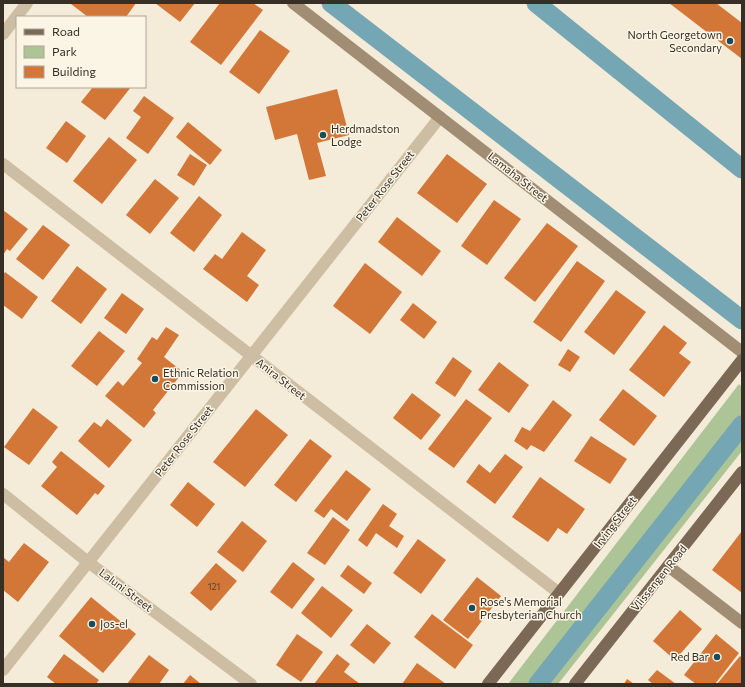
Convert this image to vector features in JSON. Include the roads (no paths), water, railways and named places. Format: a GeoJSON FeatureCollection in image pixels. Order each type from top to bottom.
{"type":"FeatureCollection","features":[{"type":"Feature","properties":{"kind":"main road","name":"Irving Street"},"geometry":{"type":"LineString","coordinates":[[488,684],[742,360]]}},
{"type":"Feature","properties":{"kind":"main road","name":"Vlissengen Road"},"geometry":{"type":"LineString","coordinates":[[575,684],[742,472]]}},
{"type":"Feature","properties":{"kind":"street"},"geometry":{"type":"LineString","coordinates":[[17,16],[27,3]]}},
{"type":"Feature","properties":{"kind":"street","name":"Lamaha Street"},"geometry":{"type":"LineString","coordinates":[[293,3],[742,352]]}},
{"type":"Feature","properties":{"kind":"street"},"geometry":{"type":"LineString","coordinates":[[3,34],[16,17]]}},
{"type":"Feature","properties":{"kind":"street","name":"Peter Rose Street"},"geometry":{"type":"LineString","coordinates":[[3,670],[440,117]]}},
{"type":"Feature","properties":{"kind":"street","name":"Anira Street"},"geometry":{"type":"LineString","coordinates":[[3,164],[559,593]]}},
{"type":"Feature","properties":{"kind":"street","name":"Laluni Street"},"geometry":{"type":"LineString","coordinates":[[3,494],[88,562],[251,684]]}},
{"type":"Feature","properties":{"kind":"street"},"geometry":{"type":"LineString","coordinates":[[668,566],[742,623]]}},
{"type":"Feature","properties":{"kind":"waterway"},"geometry":{"type":"LineString","coordinates":[[331,3],[742,320]]}},
{"type":"Feature","properties":{"kind":"waterway"},"geometry":{"type":"LineString","coordinates":[[536,3],[742,169]]}},
{"type":"Feature","properties":{"kind":"waterway"},"geometry":{"type":"LineString","coordinates":[[538,684],[742,425]]}},
{"type":"Feature","properties":{"kind":"place","name":"North Georgetown Secondary"},"geometry":{"type":"Point","coordinates":[730,41]}},
{"type":"Feature","properties":{"kind":"place","name":"Herdmadston Lodge"},"geometry":{"type":"Point","coordinates":[323,135]}},
{"type":"Feature","properties":{"kind":"place","name":"Ethnic Relation Commission"},"geometry":{"type":"Point","coordinates":[155,379]}},
{"type":"Feature","properties":{"kind":"place","name":"Rose's Memorial Presbyterian Church"},"geometry":{"type":"Point","coordinates":[472,608]}},
{"type":"Feature","properties":{"kind":"place","name":"Jos-el"},"geometry":{"type":"Point","coordinates":[92,624]}},
{"type":"Feature","properties":{"kind":"place","name":"Red Bar"},"geometry":{"type":"Point","coordinates":[717,657]}}]}
